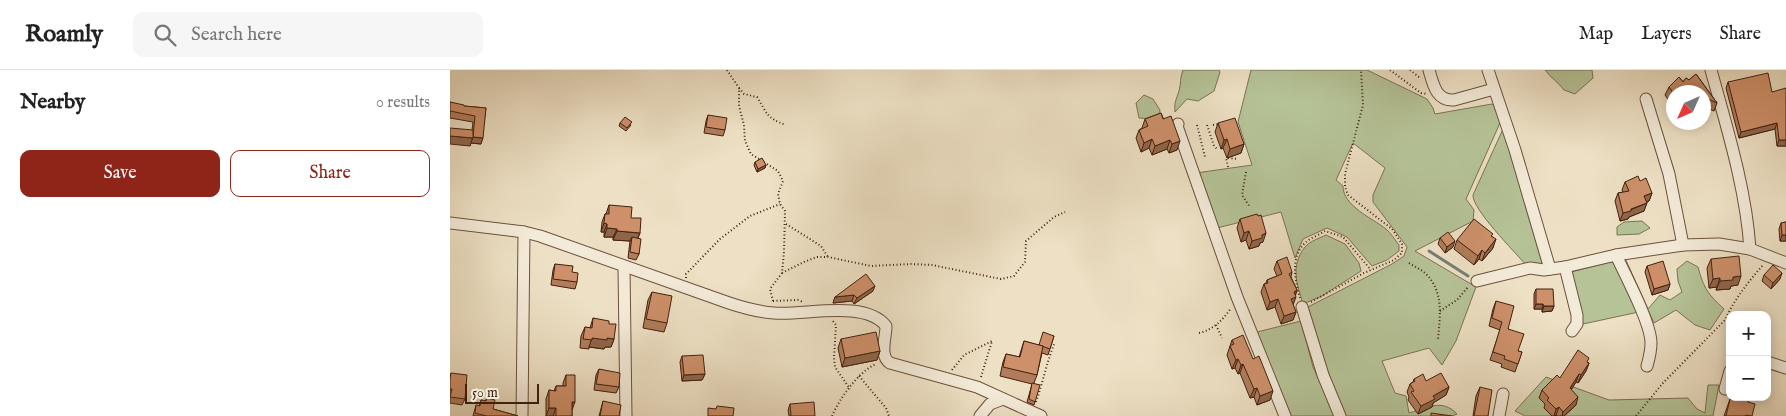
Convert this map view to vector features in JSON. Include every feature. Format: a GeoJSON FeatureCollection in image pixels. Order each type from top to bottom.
{"type":"FeatureCollection","features":[{"type":"Feature","properties":{"kind":"street"},"geometry":{"type":"LineString","coordinates":[[1429,70],[1434,88],[1444,99],[1454,100],[1494,89]]}},
{"type":"Feature","properties":{"kind":"street"},"geometry":{"type":"LineString","coordinates":[[1488,70],[1515,150],[1550,269]]}},
{"type":"Feature","properties":{"kind":"street"},"geometry":{"type":"LineString","coordinates":[[1711,70],[1737,169],[1749,226],[1750,249]]}},
{"type":"Feature","properties":{"kind":"street"},"geometry":{"type":"LineString","coordinates":[[1646,99],[1669,174],[1684,245]]}},
{"type":"Feature","properties":{"kind":"street"},"geometry":{"type":"LineString","coordinates":[[1178,124],[1186,154],[1238,297],[1285,416]]}},
{"type":"Feature","properties":{"kind":"street"},"geometry":{"type":"LineString","coordinates":[[450,223],[524,232],[684,288],[755,310],[775,314],[843,310],[872,316],[886,326],[883,355],[885,360],[890,363],[977,387],[1036,414]]}},
{"type":"Feature","properties":{"kind":"street"},"geometry":{"type":"LineString","coordinates":[[522,416],[524,232]]}},
{"type":"Feature","properties":{"kind":"street"},"geometry":{"type":"LineString","coordinates":[[1477,281],[1530,268],[1550,269],[1566,267],[1616,255],[1684,245],[1719,244],[1750,249],[1786,263]]}},
{"type":"Feature","properties":{"kind":"street"},"geometry":{"type":"LineString","coordinates":[[1616,255],[1646,320],[1650,334],[1651,343],[1647,366]]}},
{"type":"Feature","properties":{"kind":"street"},"geometry":{"type":"LineString","coordinates":[[624,267],[626,416]]}},
{"type":"Feature","properties":{"kind":"street"},"geometry":{"type":"LineString","coordinates":[[1566,267],[1577,315],[1577,324],[1572,331]]}},
{"type":"Feature","properties":{"kind":"street"},"geometry":{"type":"LineString","coordinates":[[1302,307],[1323,375],[1340,416]]}},
{"type":"Feature","properties":{"kind":"street"},"geometry":{"type":"LineString","coordinates":[[1771,363],[1786,368]]}},
{"type":"Feature","properties":{"kind":"street"},"geometry":{"type":"LineString","coordinates":[[1499,416],[1503,394]]}},
{"type":"Feature","properties":{"kind":"street"},"geometry":{"type":"LineString","coordinates":[[980,416],[990,404],[1003,399]]}},
{"type":"Feature","properties":{"kind":"path"},"geometry":{"type":"LineString","coordinates":[[727,70],[744,94],[757,97],[766,114],[777,122],[786,125]]}},
{"type":"Feature","properties":{"kind":"path"},"geometry":{"type":"LineString","coordinates":[[1361,70],[1363,105],[1345,174],[1345,187],[1348,195],[1392,229],[1402,244],[1402,253],[1394,260],[1371,270],[1302,307],[1296,283],[1295,258],[1305,243],[1326,231],[1343,237],[1371,270]]}},
{"type":"Feature","properties":{"kind":"path"},"geometry":{"type":"LineString","coordinates":[[1390,70],[1421,93],[1444,99]]}},
{"type":"Feature","properties":{"kind":"path"},"geometry":{"type":"LineString","coordinates":[[739,88],[745,141],[751,154],[778,171],[783,181],[778,194],[780,204],[785,211],[786,224],[782,273]]}},
{"type":"Feature","properties":{"kind":"path"},"geometry":{"type":"LineString","coordinates":[[1197,124],[1205,157]]}},
{"type":"Feature","properties":{"kind":"path"},"geometry":{"type":"LineString","coordinates":[[1214,125],[1222,124]]}},
{"type":"Feature","properties":{"kind":"path"},"geometry":{"type":"LineString","coordinates":[[1207,125],[1214,146],[1218,150]]}},
{"type":"Feature","properties":{"kind":"path"},"geometry":{"type":"LineString","coordinates":[[1228,167],[1228,158],[1238,159]]}},
{"type":"Feature","properties":{"kind":"path"},"geometry":{"type":"LineString","coordinates":[[1246,172],[1242,195],[1250,208]]}},
{"type":"Feature","properties":{"kind":"path"},"geometry":{"type":"LineString","coordinates":[[684,288],[686,274],[720,239],[750,216],[780,204]]}},
{"type":"Feature","properties":{"kind":"path"},"geometry":{"type":"LineString","coordinates":[[773,301],[770,289],[782,273],[817,257],[828,256],[871,266],[932,265],[1001,279],[1014,276],[1025,262],[1026,241],[1054,217],[1065,212]]}},
{"type":"Feature","properties":{"kind":"path"},"geometry":{"type":"LineString","coordinates":[[786,224],[822,246],[828,256]]}},
{"type":"Feature","properties":{"kind":"path"},"geometry":{"type":"LineString","coordinates":[[1636,416],[1663,383],[1725,320],[1730,309],[1749,282],[1771,256]]}},
{"type":"Feature","properties":{"kind":"path"},"geometry":{"type":"LineString","coordinates":[[1409,263],[1426,274],[1438,292],[1440,311],[1438,339]]}},
{"type":"Feature","properties":{"kind":"path"},"geometry":{"type":"LineString","coordinates":[[1440,311],[1457,300],[1468,287],[1477,281]]}},
{"type":"Feature","properties":{"kind":"path"},"geometry":{"type":"LineString","coordinates":[[1199,333],[1207,331],[1216,325],[1238,297]]}},
{"type":"Feature","properties":{"kind":"path"},"geometry":{"type":"LineString","coordinates":[[823,310],[836,325],[835,367],[850,388]]}},
{"type":"Feature","properties":{"kind":"path"},"geometry":{"type":"LineString","coordinates":[[1216,325],[1222,338]]}},
{"type":"Feature","properties":{"kind":"path"},"geometry":{"type":"LineString","coordinates":[[946,378],[964,355],[992,341],[977,387]]}},
{"type":"Feature","properties":{"kind":"path"},"geometry":{"type":"LineString","coordinates":[[1036,414],[1049,356],[1055,342]]}},
{"type":"Feature","properties":{"kind":"path"},"geometry":{"type":"LineString","coordinates":[[832,416],[842,398],[859,376],[867,368],[885,360]]}},
{"type":"Feature","properties":{"kind":"path"},"geometry":{"type":"LineString","coordinates":[[859,376],[886,408],[889,416]]}},
{"type":"Feature","properties":{"kind":"green space"},"geometry":{"type":"Polygon","coordinates":[[[1183,70],[1219,70],[1220,72],[1214,91],[1198,101],[1187,99],[1175,112],[1175,104],[1183,70]]]}},
{"type":"Feature","properties":{"kind":"green space"},"geometry":{"type":"Polygon","coordinates":[[[1251,70],[1367,70],[1427,99],[1435,114],[1492,104],[1496,107],[1500,123],[1466,199],[1474,210],[1473,221],[1415,251],[1476,287],[1456,341],[1442,365],[1429,348],[1382,361],[1395,393],[1406,396],[1409,413],[1440,405],[1446,406],[1457,414],[1452,416],[1342,416],[1304,309],[1392,264],[1404,256],[1407,247],[1373,202],[1373,195],[1385,168],[1353,143],[1336,180],[1343,186],[1348,200],[1359,211],[1386,229],[1399,245],[1399,251],[1387,260],[1372,266],[1347,237],[1327,228],[1303,239],[1295,258],[1281,212],[1217,228],[1196,173],[1252,165],[1238,122],[1251,70]]]}},
{"type":"Feature","properties":{"kind":"green space"},"geometry":{"type":"Polygon","coordinates":[[[1545,70],[1592,70],[1593,78],[1575,94],[1564,90],[1545,70]]]}},
{"type":"Feature","properties":{"kind":"green space"},"geometry":{"type":"Polygon","coordinates":[[[1144,95],[1153,99],[1160,110],[1159,119],[1139,118],[1136,103],[1144,95]]]}},
{"type":"Feature","properties":{"kind":"green space"},"geometry":{"type":"Polygon","coordinates":[[[1503,129],[1542,262],[1541,265],[1526,265],[1486,220],[1479,210],[1473,195],[1503,129]]]}},
{"type":"Feature","properties":{"kind":"green space"},"geometry":{"type":"Polygon","coordinates":[[[1642,221],[1650,228],[1639,234],[1617,235],[1617,227],[1624,222],[1642,221]]]}},
{"type":"Feature","properties":{"kind":"green space"},"geometry":{"type":"Polygon","coordinates":[[[1326,235],[1345,244],[1359,263],[1361,271],[1322,296],[1303,304],[1296,275],[1300,254],[1312,241],[1326,235]]]}},
{"type":"Feature","properties":{"kind":"green space"},"geometry":{"type":"Polygon","coordinates":[[[1625,258],[1648,309],[1660,295],[1670,300],[1682,292],[1678,281],[1677,269],[1687,261],[1698,267],[1707,291],[1724,309],[1710,330],[1695,325],[1676,310],[1654,323],[1648,310],[1583,324],[1571,272],[1625,258]]]}},
{"type":"Feature","properties":{"kind":"green space"},"geometry":{"type":"Polygon","coordinates":[[[1301,321],[1313,367],[1335,416],[1286,416],[1253,333],[1301,321]]]}},
{"type":"Feature","properties":{"kind":"green space"},"geometry":{"type":"Polygon","coordinates":[[[1546,377],[1609,400],[1688,398],[1697,409],[1705,413],[1708,385],[1719,385],[1713,416],[1525,416],[1515,411],[1546,377]]]}},
{"type":"Feature","properties":{"kind":"building"},"geometry":{"type":"Polygon","coordinates":[[[1768,73],[1772,92],[1786,88],[1786,140],[1779,140],[1777,123],[1741,132],[1728,82],[1768,73]]]}},
{"type":"Feature","properties":{"kind":"building"},"geometry":{"type":"Polygon","coordinates":[[[1696,74],[1704,85],[1671,85],[1679,77],[1683,82],[1686,78],[1689,80],[1696,74]]]}},
{"type":"Feature","properties":{"kind":"building"},"geometry":{"type":"Polygon","coordinates":[[[1711,95],[1717,103],[1711,100],[1711,95]]]}},
{"type":"Feature","properties":{"kind":"building"},"geometry":{"type":"Polygon","coordinates":[[[450,102],[464,106],[486,108],[483,138],[473,137],[475,116],[450,111],[450,102]]]}},
{"type":"Feature","properties":{"kind":"building"},"geometry":{"type":"Polygon","coordinates":[[[1161,113],[1163,119],[1171,116],[1180,141],[1172,144],[1170,140],[1155,146],[1152,139],[1144,143],[1139,130],[1148,126],[1145,119],[1161,113]]]}},
{"type":"Feature","properties":{"kind":"building"},"geometry":{"type":"Polygon","coordinates":[[[708,115],[727,118],[725,130],[706,127],[708,115]]]}},
{"type":"Feature","properties":{"kind":"building"},"geometry":{"type":"Polygon","coordinates":[[[625,117],[632,122],[627,128],[620,123],[625,117]]]}},
{"type":"Feature","properties":{"kind":"building"},"geometry":{"type":"Polygon","coordinates":[[[1235,118],[1244,144],[1230,149],[1227,139],[1224,140],[1218,123],[1235,118]]]}},
{"type":"Feature","properties":{"kind":"building"},"geometry":{"type":"Polygon","coordinates":[[[450,128],[473,130],[473,138],[450,136],[450,128]]]}},
{"type":"Feature","properties":{"kind":"building"},"geometry":{"type":"Polygon","coordinates":[[[762,158],[766,165],[758,169],[755,162],[762,158]]]}},
{"type":"Feature","properties":{"kind":"building"},"geometry":{"type":"Polygon","coordinates":[[[1638,176],[1640,181],[1646,178],[1652,193],[1644,196],[1647,203],[1623,213],[1618,193],[1629,191],[1625,182],[1638,176]]]}},
{"type":"Feature","properties":{"kind":"building"},"geometry":{"type":"Polygon","coordinates":[[[609,205],[632,207],[631,218],[641,218],[640,233],[607,228],[607,224],[604,223],[605,214],[609,214],[609,205]]]}},
{"type":"Feature","properties":{"kind":"building"},"geometry":{"type":"Polygon","coordinates":[[[1257,214],[1258,216],[1261,215],[1266,233],[1262,235],[1262,238],[1252,241],[1249,231],[1244,233],[1240,219],[1257,214]]]}},
{"type":"Feature","properties":{"kind":"building"},"geometry":{"type":"Polygon","coordinates":[[[1474,219],[1493,234],[1491,236],[1496,239],[1485,253],[1482,250],[1478,256],[1457,240],[1474,219]]]}},
{"type":"Feature","properties":{"kind":"building"},"geometry":{"type":"Polygon","coordinates":[[[1786,222],[1786,235],[1782,235],[1781,223],[1786,222]]]}},
{"type":"Feature","properties":{"kind":"building"},"geometry":{"type":"Polygon","coordinates":[[[1448,232],[1455,241],[1447,247],[1440,238],[1448,232]]]}},
{"type":"Feature","properties":{"kind":"building"},"geometry":{"type":"Polygon","coordinates":[[[632,237],[641,239],[639,254],[630,252],[632,237]]]}},
{"type":"Feature","properties":{"kind":"building"},"geometry":{"type":"Polygon","coordinates":[[[1739,256],[1741,276],[1733,277],[1733,280],[1720,281],[1720,278],[1713,279],[1711,259],[1739,256]]]}},
{"type":"Feature","properties":{"kind":"building"},"geometry":{"type":"Polygon","coordinates":[[[1287,257],[1292,272],[1289,274],[1297,290],[1294,292],[1296,297],[1291,299],[1296,312],[1284,316],[1278,299],[1270,302],[1264,284],[1268,283],[1267,280],[1282,274],[1277,261],[1287,257]]]}},
{"type":"Feature","properties":{"kind":"building"},"geometry":{"type":"Polygon","coordinates":[[[1663,261],[1670,284],[1654,289],[1647,266],[1663,261]]]}},
{"type":"Feature","properties":{"kind":"building"},"geometry":{"type":"Polygon","coordinates":[[[555,264],[573,266],[572,272],[578,273],[577,282],[553,279],[555,264]]]}},
{"type":"Feature","properties":{"kind":"building"},"geometry":{"type":"Polygon","coordinates":[[[1773,265],[1782,273],[1773,283],[1764,275],[1773,265]]]}},
{"type":"Feature","properties":{"kind":"building"},"geometry":{"type":"Polygon","coordinates":[[[866,274],[875,286],[857,298],[854,295],[835,297],[866,274]]]}},
{"type":"Feature","properties":{"kind":"building"},"geometry":{"type":"Polygon","coordinates":[[[1536,289],[1553,289],[1554,306],[1536,304],[1536,289]]]}},
{"type":"Feature","properties":{"kind":"building"},"geometry":{"type":"Polygon","coordinates":[[[652,292],[672,296],[667,323],[646,319],[652,292]]]}},
{"type":"Feature","properties":{"kind":"building"},"geometry":{"type":"Polygon","coordinates":[[[1496,301],[1514,306],[1508,329],[1524,334],[1518,351],[1522,352],[1518,364],[1504,359],[1505,356],[1493,352],[1502,322],[1492,318],[1496,301]]]}},
{"type":"Feature","properties":{"kind":"building"},"geometry":{"type":"Polygon","coordinates":[[[593,318],[609,321],[609,324],[616,324],[614,339],[583,339],[585,327],[592,328],[593,318]]]}},
{"type":"Feature","properties":{"kind":"building"},"geometry":{"type":"Polygon","coordinates":[[[876,332],[880,351],[845,358],[841,339],[876,332]]]}},
{"type":"Feature","properties":{"kind":"building"},"geometry":{"type":"Polygon","coordinates":[[[1043,332],[1054,336],[1050,349],[1039,345],[1043,332]]]}},
{"type":"Feature","properties":{"kind":"building"},"geometry":{"type":"Polygon","coordinates":[[[1243,335],[1253,359],[1259,356],[1273,391],[1260,396],[1257,388],[1254,389],[1243,364],[1241,365],[1238,359],[1236,360],[1230,346],[1234,344],[1232,340],[1243,335]]]}},
{"type":"Feature","properties":{"kind":"building"},"geometry":{"type":"Polygon","coordinates":[[[1024,341],[1043,346],[1037,375],[1003,367],[1006,354],[1020,357],[1024,341]]]}},
{"type":"Feature","properties":{"kind":"building"},"geometry":{"type":"Polygon","coordinates":[[[1578,350],[1589,358],[1587,362],[1589,363],[1570,388],[1578,397],[1563,412],[1559,407],[1556,409],[1547,400],[1549,398],[1542,390],[1557,375],[1560,378],[1578,350]]]}},
{"type":"Feature","properties":{"kind":"building"},"geometry":{"type":"Polygon","coordinates":[[[703,355],[705,374],[684,375],[682,356],[703,355]]]}},
{"type":"Feature","properties":{"kind":"building"},"geometry":{"type":"Polygon","coordinates":[[[599,369],[620,373],[619,387],[596,384],[599,369]]]}},
{"type":"Feature","properties":{"kind":"building"},"geometry":{"type":"Polygon","coordinates":[[[451,373],[467,375],[465,399],[450,397],[452,389],[450,389],[451,373]]]}},
{"type":"Feature","properties":{"kind":"building"},"geometry":{"type":"Polygon","coordinates":[[[1441,373],[1449,387],[1433,396],[1435,399],[1421,406],[1411,392],[1414,391],[1410,384],[1415,381],[1414,379],[1423,374],[1426,381],[1441,373]]]}},
{"type":"Feature","properties":{"kind":"building"},"geometry":{"type":"Polygon","coordinates":[[[566,375],[575,375],[575,402],[572,402],[572,416],[556,416],[556,408],[549,408],[549,390],[556,391],[556,386],[566,386],[566,375]]]}},
{"type":"Feature","properties":{"kind":"building"},"geometry":{"type":"Polygon","coordinates":[[[1032,383],[1040,385],[1035,402],[1029,399],[1032,383]]]}},
{"type":"Feature","properties":{"kind":"building"},"geometry":{"type":"Polygon","coordinates":[[[1480,387],[1492,390],[1488,416],[1474,416],[1480,387]]]}},
{"type":"Feature","properties":{"kind":"building"},"geometry":{"type":"Polygon","coordinates":[[[487,398],[495,400],[493,409],[518,416],[487,416],[475,413],[476,405],[480,406],[481,400],[486,401],[487,398]]]}},
{"type":"Feature","properties":{"kind":"building"},"geometry":{"type":"Polygon","coordinates":[[[603,401],[621,405],[619,416],[600,416],[603,401]]]}},
{"type":"Feature","properties":{"kind":"building"},"geometry":{"type":"Polygon","coordinates":[[[1730,401],[1748,401],[1755,404],[1752,416],[1726,416],[1730,401]]]}},
{"type":"Feature","properties":{"kind":"building"},"geometry":{"type":"Polygon","coordinates":[[[814,402],[815,416],[791,416],[790,404],[814,402]]]}},
{"type":"Feature","properties":{"kind":"building"},"geometry":{"type":"Polygon","coordinates":[[[717,406],[734,408],[733,416],[708,416],[708,408],[716,409],[717,406]]]}},
{"type":"Feature","properties":{"kind":"building"},"geometry":{"type":"Polygon","coordinates":[[[1431,413],[1452,416],[1431,416],[1431,413]]]}},
{"type":"Feature","properties":{"kind":"waterway"},"geometry":{"type":"LineString","coordinates":[[1429,251],[1468,276]]}}]}
